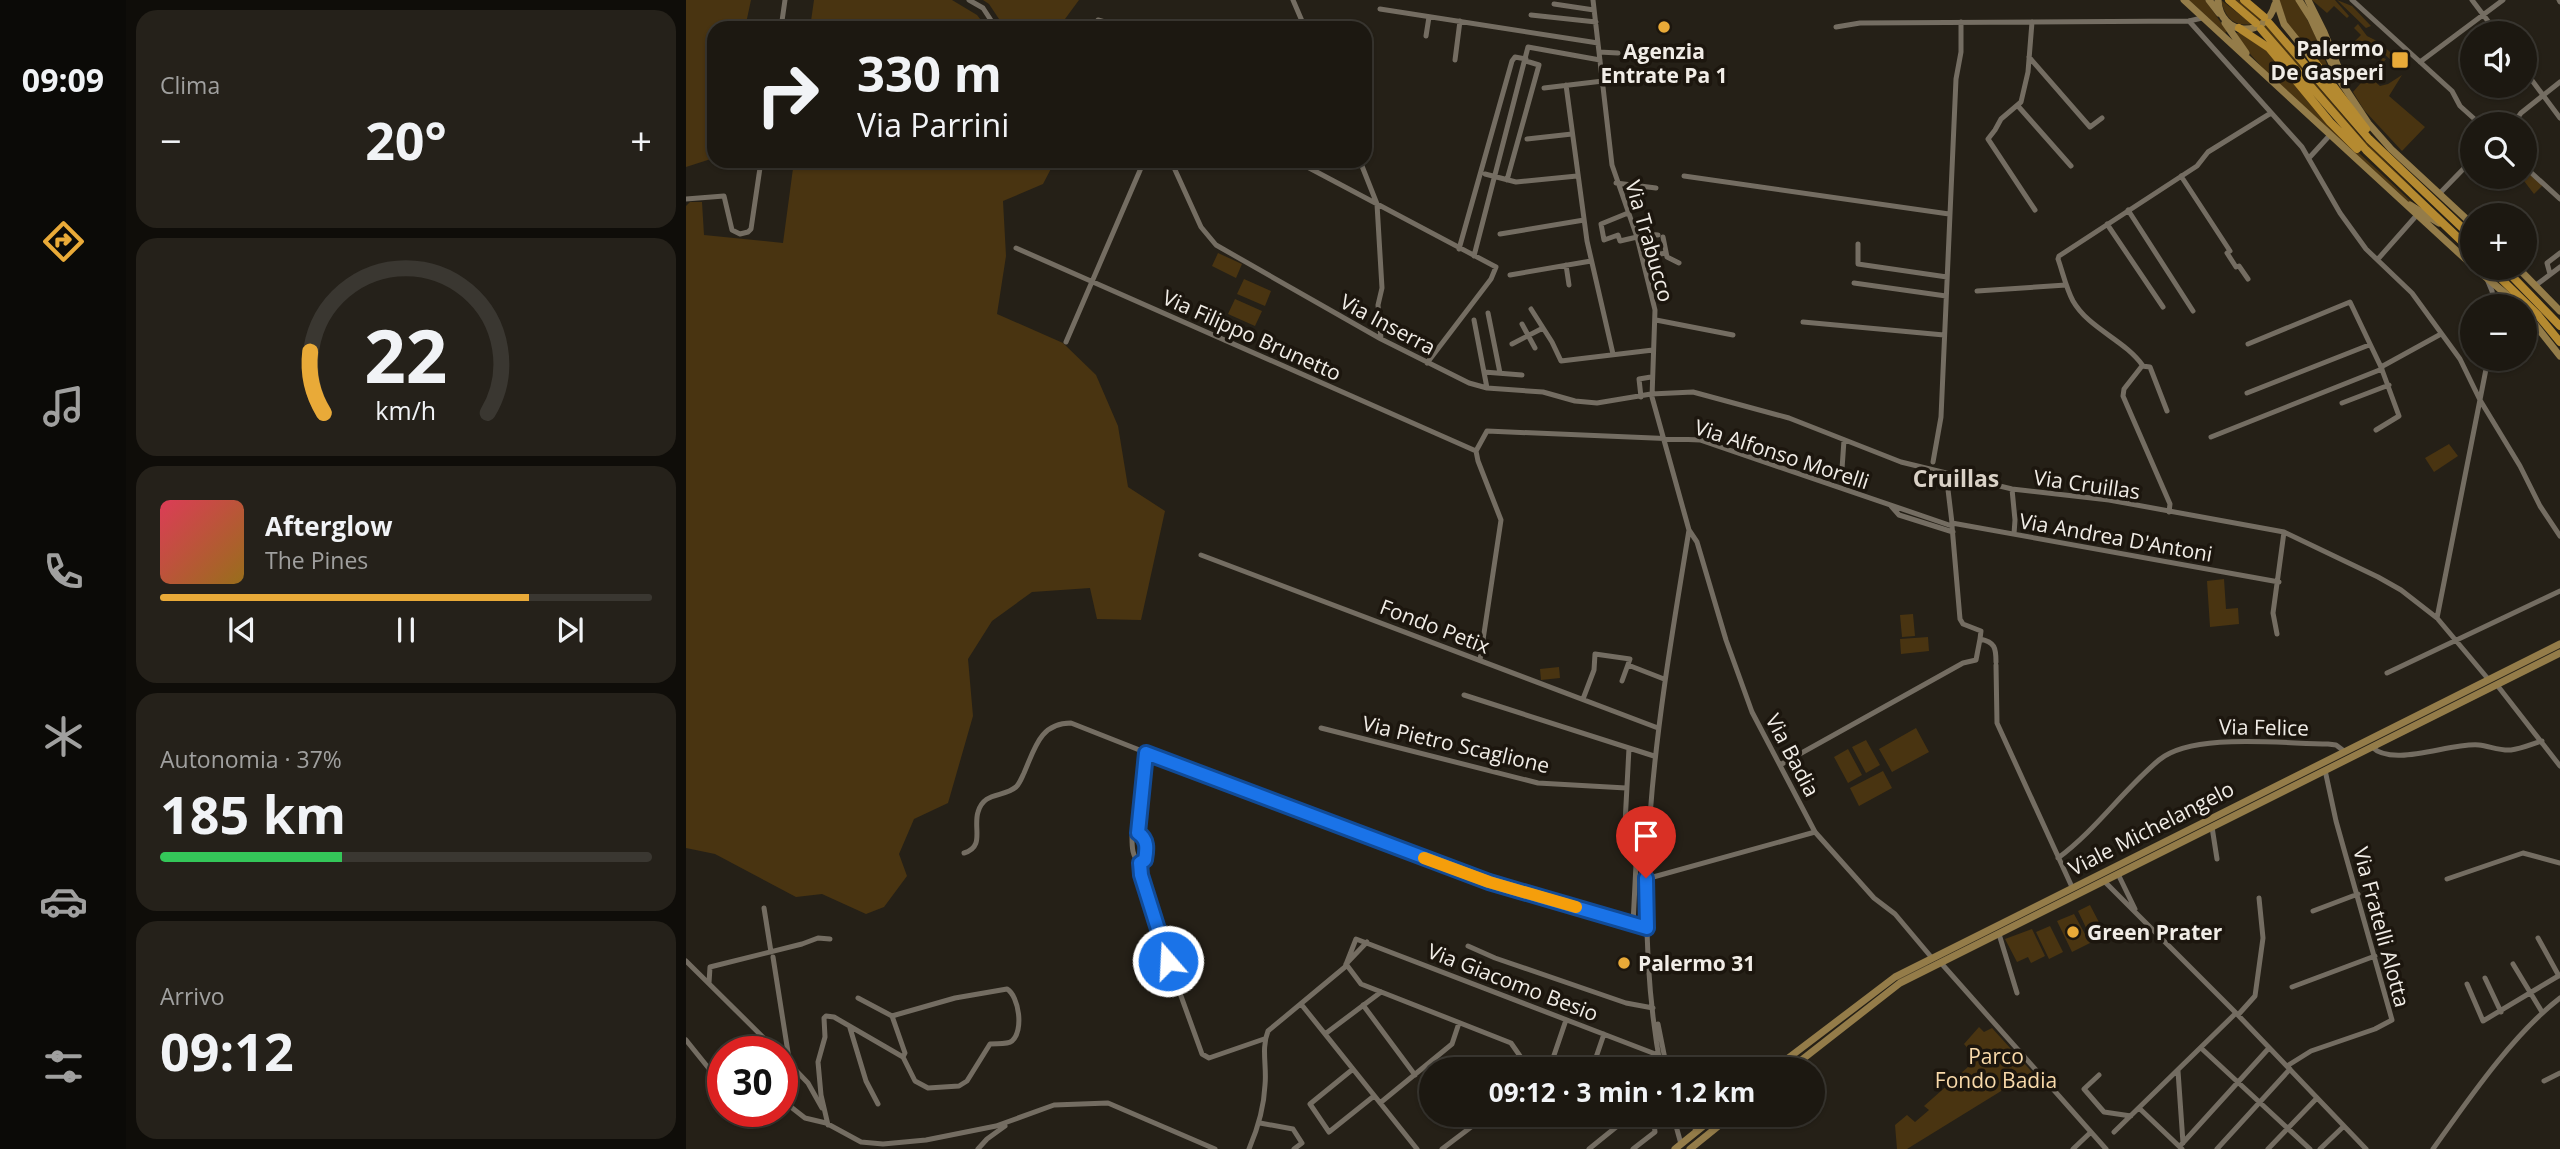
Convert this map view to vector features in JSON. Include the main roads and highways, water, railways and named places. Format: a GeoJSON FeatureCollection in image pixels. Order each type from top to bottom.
{"type":"FeatureCollection","features":[{"type":"Feature","properties":{"kind":"main road"},"geometry":{"type":"LineString","coordinates":[[2229,0],[2257,27],[2352,136],[2460,240]]}},
{"type":"Feature","properties":{"kind":"main road"},"geometry":{"type":"LineString","coordinates":[[2244,0],[2267,20],[2388,159],[2460,226]]}},
{"type":"Feature","properties":{"kind":"main road"},"geometry":{"type":"LineString","coordinates":[[2239,28],[2269,48],[2335,128],[2400,184]]}},
{"type":"Feature","properties":{"kind":"main road"},"geometry":{"type":"LineString","coordinates":[[2311,57],[2388,159]]}},
{"type":"Feature","properties":{"kind":"main road"},"geometry":{"type":"LineString","coordinates":[[2502,280],[2560,342]]}},
{"type":"Feature","properties":{"kind":"main road"},"geometry":{"type":"LineString","coordinates":[[2516,280],[2560,326]]}},
{"type":"Feature","properties":{"kind":"place","name":"Agenzia Entrate Pa 1"},"geometry":{"type":"Point","coordinates":[1664,27]}},
{"type":"Feature","properties":{"kind":"place","name":"Palermo De Gasperi"},"geometry":{"type":"Point","coordinates":[2400,60]}},
{"type":"Feature","properties":{"kind":"place","name":"Green Prater"},"geometry":{"type":"Point","coordinates":[2073,932]}},
{"type":"Feature","properties":{"kind":"place","name":"Palermo 31"},"geometry":{"type":"Point","coordinates":[1624,963]}},
{"type":"Feature","properties":{"kind":"district","name":"Cruillas"},"geometry":{"type":"Point","coordinates":[1956,478]}},
{"type":"Feature","properties":{"kind":"park label","name":"Parco Fondo Badia"},"geometry":{"type":"Point","coordinates":[1996,1068]}}]}
